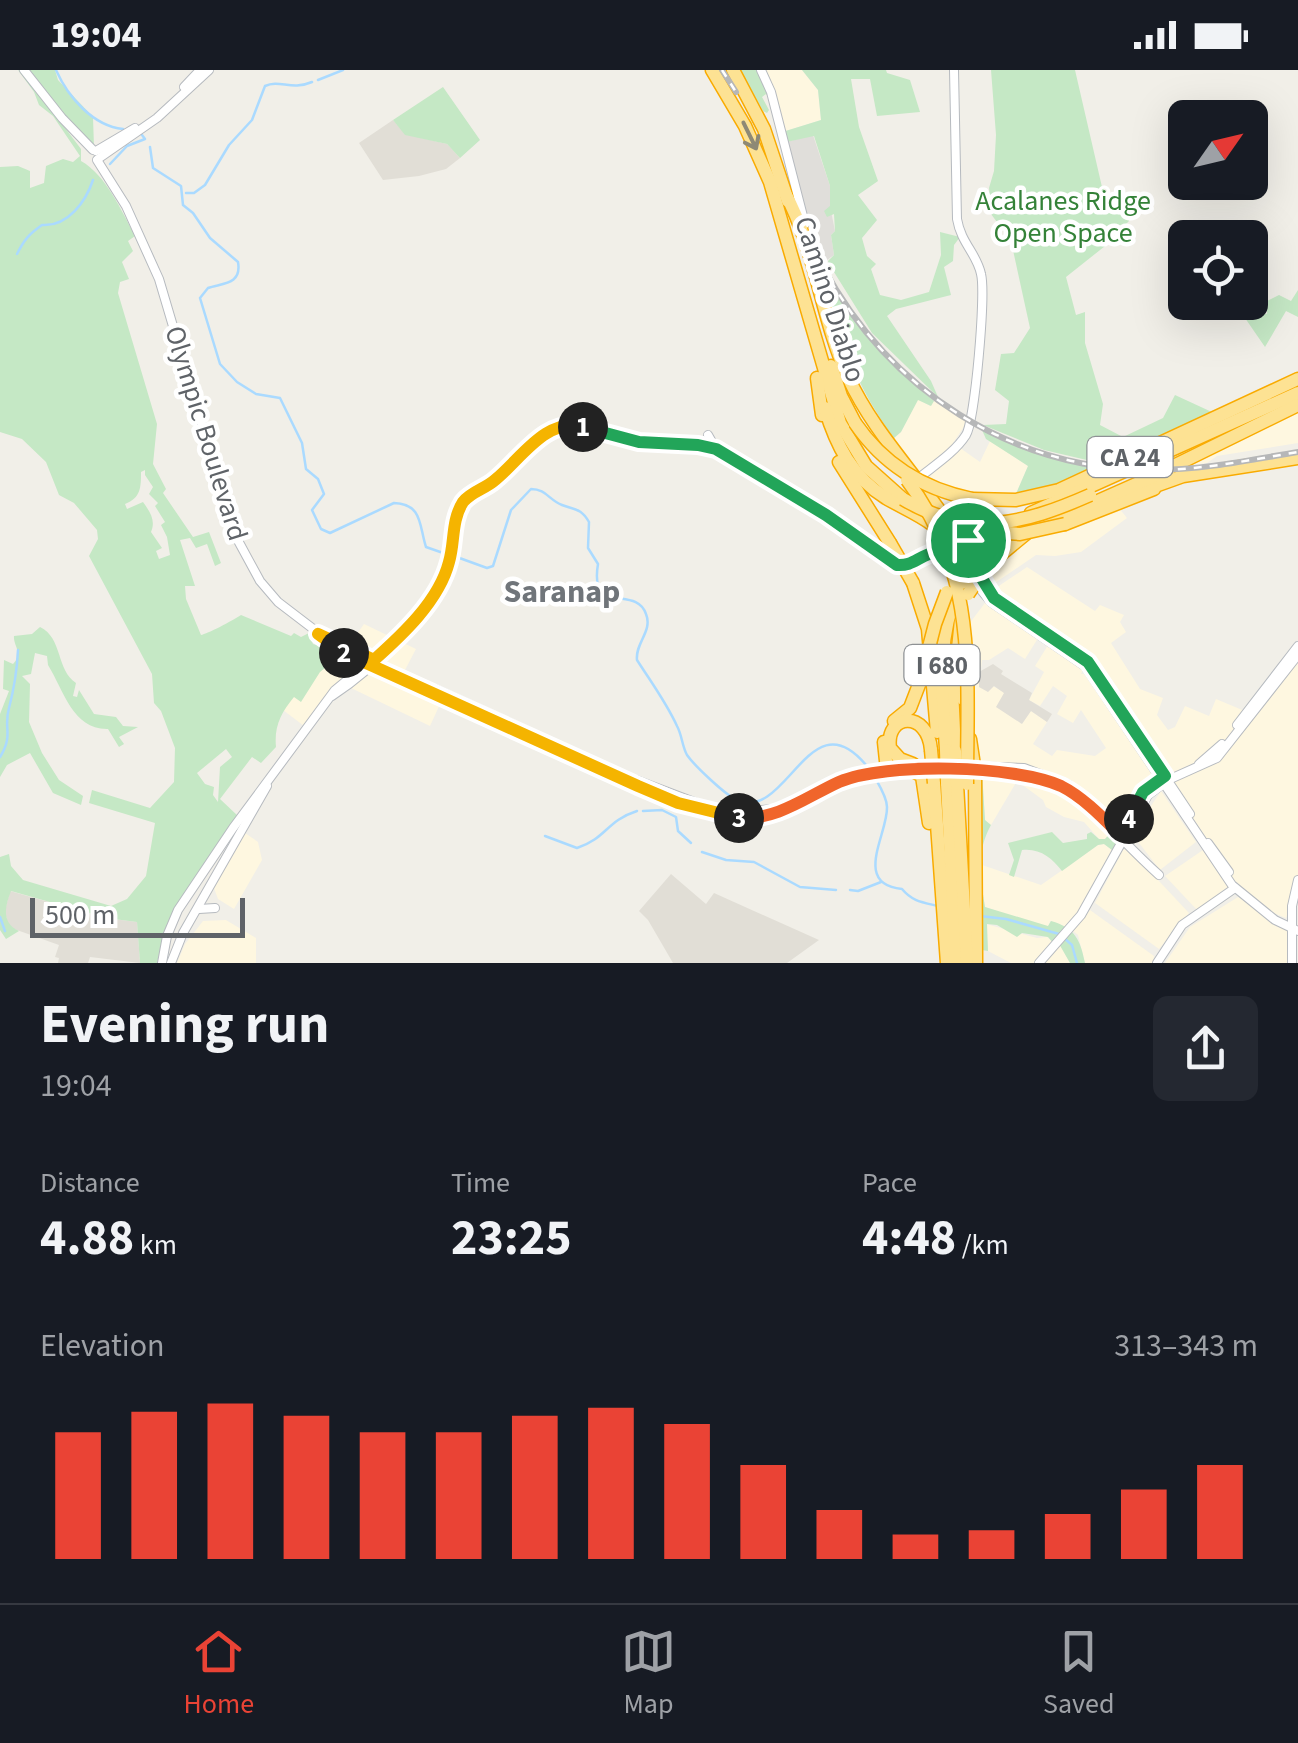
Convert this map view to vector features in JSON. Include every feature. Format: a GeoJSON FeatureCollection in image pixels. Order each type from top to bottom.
{"type":"FeatureCollection","features":[{"type":"Feature","properties":{"kind":"highway","name":"CA 24"},"geometry":{"type":"LineString","coordinates":[[712,70],[796,231],[836,384],[855,423],[881,454],[909,476],[941,491],[972,498],[1016,500],[1059,490],[1298,379]]}},
{"type":"Feature","properties":{"kind":"highway","name":"CA 24"},"geometry":{"type":"LineString","coordinates":[[733,70],[764,129],[817,378]]}},
{"type":"Feature","properties":{"kind":"highway"},"geometry":{"type":"LineString","coordinates":[[782,200],[835,412],[848,440],[866,466],[903,499],[940,521],[979,532],[1020,534],[1162,486],[1214,472],[1298,458]]}},
{"type":"Feature","properties":{"kind":"highway"},"geometry":{"type":"LineString","coordinates":[[782,200],[796,216],[836,349],[856,394],[972,551]]}},
{"type":"Feature","properties":{"kind":"highway"},"geometry":{"type":"LineString","coordinates":[[796,231],[848,391],[870,428],[914,478],[954,566],[964,608],[967,646],[957,779],[960,897]]}},
{"type":"Feature","properties":{"kind":"highway"},"geometry":{"type":"LineString","coordinates":[[817,378],[834,435],[852,468],[882,496],[972,551]]}},
{"type":"Feature","properties":{"kind":"highway"},"geometry":{"type":"LineString","coordinates":[[817,378],[823,419],[835,454],[914,583],[928,629],[943,750]]}},
{"type":"Feature","properties":{"kind":"highway"},"geometry":{"type":"LineString","coordinates":[[1158,454],[1298,379]]}},
{"type":"Feature","properties":{"kind":"highway"},"geometry":{"type":"LineString","coordinates":[[947,963],[962,932],[957,658],[964,582],[972,551],[1036,510],[1298,393]]}},
{"type":"Feature","properties":{"kind":"highway","name":"I 680"},"geometry":{"type":"LineString","coordinates":[[971,963],[962,932],[960,897],[949,845],[957,779],[943,750],[951,655],[972,551],[1067,518],[1298,405]]}},
{"type":"Feature","properties":{"kind":"highway"},"geometry":{"type":"LineString","coordinates":[[903,499],[948,519],[992,524],[1036,518],[1279,413]]}},
{"type":"Feature","properties":{"kind":"highway"},"geometry":{"type":"LineString","coordinates":[[883,768],[886,732],[912,705],[948,592],[964,582]]}},
{"type":"Feature","properties":{"kind":"highway"},"geometry":{"type":"LineString","coordinates":[[957,779],[943,750],[923,725],[910,720],[898,724],[890,734],[890,748],[922,778],[960,897]]}},
{"type":"Feature","properties":{"kind":"highway","name":"I 680"},"geometry":{"type":"LineString","coordinates":[[956,963],[962,932]]}},
{"type":"Feature","properties":{"kind":"main road","name":"Olympic Boulevard"},"geometry":{"type":"LineString","coordinates":[[24,70],[95,155],[160,279],[245,556],[278,602],[318,634],[350,656],[376,661],[623,775],[715,809],[744,812],[773,808],[860,773],[883,768],[911,766],[957,779],[1025,775],[1054,784],[1081,800],[1123,835],[1159,875],[1114,824],[1084,796],[1046,774],[1017,767],[957,779]]}},
{"type":"Feature","properties":{"kind":"main road"},"geometry":{"type":"LineString","coordinates":[[139,128],[200,70]]}},
{"type":"Feature","properties":{"kind":"main road"},"geometry":{"type":"LineString","coordinates":[[95,155],[139,128],[208,70]]}},
{"type":"Feature","properties":{"kind":"main road","name":"Camino Diablo"},"geometry":{"type":"LineString","coordinates":[[761,70],[840,346],[868,406],[914,478],[954,523],[967,531],[972,551]]}},
{"type":"Feature","properties":{"kind":"main road"},"geometry":{"type":"LineString","coordinates":[[914,478],[958,444],[970,427],[982,314],[982,276],[960,237],[957,219],[954,70]]}},
{"type":"Feature","properties":{"kind":"main road","name":"Olympic Boulevard"},"geometry":{"type":"LineString","coordinates":[[95,155],[127,211]]}},
{"type":"Feature","properties":{"kind":"main road"},"geometry":{"type":"LineString","coordinates":[[335,694],[394,645],[430,597],[450,561],[454,525],[467,498],[493,482],[534,443],[563,424],[639,442],[716,449],[826,515],[893,564],[908,565],[927,554],[972,551]]}},
{"type":"Feature","properties":{"kind":"main road"},"geometry":{"type":"LineString","coordinates":[[708,435],[716,449]]}},
{"type":"Feature","properties":{"kind":"main road"},"geometry":{"type":"LineString","coordinates":[[972,551],[990,602],[1071,655],[1090,674],[1164,779]]}},
{"type":"Feature","properties":{"kind":"main road"},"geometry":{"type":"LineString","coordinates":[[972,551],[1001,605],[1088,662],[1237,888],[1275,920],[1296,928]]}},
{"type":"Feature","properties":{"kind":"main road","name":"Olympic Boulevard"},"geometry":{"type":"LineString","coordinates":[[318,634],[611,774],[714,814],[743,819],[782,811],[860,773]]}},
{"type":"Feature","properties":{"kind":"main road"},"geometry":{"type":"LineString","coordinates":[[1114,824],[1124,823],[1143,792],[1200,764],[1216,751],[1298,646]]}},
{"type":"Feature","properties":{"kind":"main road"},"geometry":{"type":"LineString","coordinates":[[350,656],[361,665],[358,671]]}},
{"type":"Feature","properties":{"kind":"main road"},"geometry":{"type":"LineString","coordinates":[[1123,835],[1164,779],[1205,766],[1217,758],[1297,658]]}},
{"type":"Feature","properties":{"kind":"main road"},"geometry":{"type":"LineString","coordinates":[[162,963],[170,926],[246,810],[347,679],[376,661]]}},
{"type":"Feature","properties":{"kind":"main road"},"geometry":{"type":"LineString","coordinates":[[1079,675],[1090,674]]}},
{"type":"Feature","properties":{"kind":"main road"},"geometry":{"type":"LineString","coordinates":[[170,963],[267,786]]}},
{"type":"Feature","properties":{"kind":"main road"},"geometry":{"type":"LineString","coordinates":[[1039,963],[1089,904],[1134,806]]}},
{"type":"Feature","properties":{"kind":"main road"},"geometry":{"type":"LineString","coordinates":[[1280,917],[1288,917],[1298,880]]}},
{"type":"Feature","properties":{"kind":"main road"},"geometry":{"type":"LineString","coordinates":[[196,912],[204,906],[216,905],[212,885]]}},
{"type":"Feature","properties":{"kind":"main road"},"geometry":{"type":"LineString","coordinates":[[1237,888],[1296,928]]}},
{"type":"Feature","properties":{"kind":"main road"},"geometry":{"type":"LineString","coordinates":[[1159,963],[1182,925],[1237,888]]}},
{"type":"Feature","properties":{"kind":"main road"},"geometry":{"type":"LineString","coordinates":[[1292,906],[1296,961]]}},
{"type":"Feature","properties":{"kind":"shaded area"},"geometry":{"type":"Polygon","coordinates":[[[761,70],[802,70],[818,90],[821,120],[779,133],[761,70]]]}},
{"type":"Feature","properties":{"kind":"shaded area"},"geometry":{"type":"Polygon","coordinates":[[[393,120],[405,134],[447,144],[460,158],[446,169],[383,180],[359,143],[393,120]]]}},
{"type":"Feature","properties":{"kind":"shaded area"},"geometry":{"type":"Polygon","coordinates":[[[813,135],[830,186],[835,231],[831,235],[834,255],[817,267],[782,143],[813,135]]]}},
{"type":"Feature","properties":{"kind":"shaded area"},"geometry":{"type":"Polygon","coordinates":[[[918,399],[930,406],[934,401],[967,422],[953,443],[980,462],[990,441],[1028,466],[1015,496],[973,495],[927,481],[894,438],[918,399]]]}},
{"type":"Feature","properties":{"kind":"shaded area"},"geometry":{"type":"Polygon","coordinates":[[[1298,411],[1298,443],[1217,456],[1207,463],[1189,462],[1298,411]]]}},
{"type":"Feature","properties":{"kind":"shaded area"},"geometry":{"type":"Polygon","coordinates":[[[1118,507],[1127,518],[1081,552],[1036,555],[992,585],[985,578],[1034,534],[1118,507]]]}},
{"type":"Feature","properties":{"kind":"shaded area"},"geometry":{"type":"Polygon","coordinates":[[[1027,567],[1095,611],[1100,605],[1124,615],[1120,622],[1126,632],[1111,643],[1140,689],[1163,698],[1157,715],[1168,730],[1175,727],[1185,706],[1209,716],[1216,699],[1247,712],[1217,751],[1200,764],[1165,776],[1088,662],[1001,605],[990,592],[1027,567]]]}},
{"type":"Feature","properties":{"kind":"shaded area"},"geometry":{"type":"Polygon","coordinates":[[[988,599],[1040,635],[1025,659],[1008,648],[982,660],[979,686],[993,686],[1005,693],[1021,724],[1031,711],[1047,722],[1033,744],[1052,756],[1057,750],[1095,756],[1106,748],[1081,710],[1073,723],[1057,714],[1067,696],[1053,686],[1040,706],[1029,700],[1044,672],[1035,666],[1050,642],[1085,666],[1081,674],[1087,673],[1160,778],[1125,822],[1114,823],[1075,790],[1046,774],[978,766],[971,725],[969,624],[988,599]]]}},
{"type":"Feature","properties":{"kind":"shaded area"},"geometry":{"type":"Polygon","coordinates":[[[364,624],[416,649],[405,670],[447,689],[430,726],[351,688],[344,679],[304,726],[283,710],[294,696],[300,701],[335,652],[341,656],[364,624]]]}},
{"type":"Feature","properties":{"kind":"shaded area"},"geometry":{"type":"Polygon","coordinates":[[[1298,658],[1298,880],[1286,918],[1271,912],[1235,882],[1168,780],[1205,766],[1298,658]]]}},
{"type":"Feature","properties":{"kind":"shaded area"},"geometry":{"type":"Polygon","coordinates":[[[993,664],[1003,671],[1001,674],[1032,693],[1029,700],[1052,714],[1047,722],[1031,711],[1022,724],[996,707],[1004,693],[994,686],[988,692],[979,687],[979,672],[993,664]]]}},
{"type":"Feature","properties":{"kind":"shaded area"},"geometry":{"type":"Polygon","coordinates":[[[982,772],[1055,784],[1114,829],[1105,839],[1099,839],[1084,822],[1046,807],[1043,800],[1017,781],[991,825],[985,821],[982,772]]]}},
{"type":"Feature","properties":{"kind":"shaded area"},"geometry":{"type":"Polygon","coordinates":[[[1161,791],[1196,842],[1160,870],[1132,834],[1161,791]]]}},
{"type":"Feature","properties":{"kind":"shaded area"},"geometry":{"type":"Polygon","coordinates":[[[245,833],[258,842],[262,860],[234,909],[218,899],[214,888],[245,833]]]}},
{"type":"Feature","properties":{"kind":"shaded area"},"geometry":{"type":"Polygon","coordinates":[[[1104,844],[1112,850],[1070,928],[1050,921],[1048,927],[1031,923],[985,907],[979,869],[982,865],[1041,885],[1104,844]]]}},
{"type":"Feature","properties":{"kind":"shaded area"},"geometry":{"type":"Polygon","coordinates":[[[1128,848],[1189,913],[1159,949],[1095,903],[1123,850],[1128,848]]]}},
{"type":"Feature","properties":{"kind":"shaded area"},"geometry":{"type":"Polygon","coordinates":[[[1203,850],[1228,887],[1197,910],[1165,876],[1203,850]]]}},
{"type":"Feature","properties":{"kind":"shaded area"},"geometry":{"type":"Polygon","coordinates":[[[671,874],[706,904],[714,893],[819,940],[787,963],[673,963],[639,911],[671,874]]]}},
{"type":"Feature","properties":{"kind":"shaded area"},"geometry":{"type":"Polygon","coordinates":[[[10,891],[105,918],[137,922],[140,963],[90,957],[88,963],[58,963],[59,958],[55,957],[59,945],[14,929],[7,922],[5,910],[10,891]]]}},
{"type":"Feature","properties":{"kind":"shaded area"},"geometry":{"type":"Polygon","coordinates":[[[1238,897],[1287,930],[1287,963],[1165,963],[1190,927],[1238,897]]]}},
{"type":"Feature","properties":{"kind":"shaded area"},"geometry":{"type":"Polygon","coordinates":[[[1090,910],[1154,956],[1153,963],[1085,963],[1078,935],[1073,931],[1090,910]]]}},
{"type":"Feature","properties":{"kind":"shaded area"},"geometry":{"type":"Polygon","coordinates":[[[226,920],[256,938],[256,963],[177,963],[185,944],[203,921],[226,920]]]}},
{"type":"Feature","properties":{"kind":"shaded area"},"geometry":{"type":"Polygon","coordinates":[[[986,924],[1037,938],[1047,937],[1055,944],[1058,941],[1070,963],[1011,963],[988,951],[986,924]]]}},
{"type":"Feature","properties":{"kind":"green space"},"geometry":{"type":"Polygon","coordinates":[[[18,70],[81,149],[81,161],[105,184],[135,236],[128,241],[133,251],[122,262],[129,279],[120,282],[118,293],[157,424],[153,464],[166,489],[163,493],[193,537],[209,532],[221,563],[215,566],[207,544],[196,548],[190,538],[180,540],[195,586],[185,586],[186,599],[201,635],[241,615],[291,636],[309,633],[313,644],[327,648],[332,656],[331,663],[320,672],[301,702],[294,697],[285,709],[277,726],[276,747],[261,763],[252,757],[220,799],[238,816],[180,904],[157,963],[140,963],[137,922],[106,918],[11,891],[7,919],[19,931],[6,939],[0,930],[0,857],[9,854],[11,866],[23,880],[111,906],[127,899],[146,876],[155,823],[89,803],[92,790],[150,808],[174,782],[175,748],[154,703],[152,674],[89,556],[98,539],[97,530],[74,503],[59,495],[46,462],[22,439],[0,432],[0,167],[18,166],[30,171],[30,188],[44,183],[46,166],[63,159],[73,162],[80,156],[53,116],[39,105],[18,70]],[[145,470],[141,472],[137,495],[125,504],[127,509],[143,502],[148,509],[153,520],[151,532],[162,548],[156,551],[159,559],[170,555],[161,525],[165,522],[155,506],[158,503],[149,494],[153,487],[145,470]],[[226,749],[197,773],[205,784],[214,787],[213,795],[218,802],[220,767],[232,757],[226,749]]]}},
{"type":"Feature","properties":{"kind":"green space"},"geometry":{"type":"Polygon","coordinates":[[[25,70],[55,70],[58,80],[93,117],[94,147],[25,70]]]}},
{"type":"Feature","properties":{"kind":"green space"},"geometry":{"type":"Polygon","coordinates":[[[740,70],[761,70],[773,102],[766,94],[762,97],[767,113],[763,111],[740,70]]]}},
{"type":"Feature","properties":{"kind":"green space"},"geometry":{"type":"Polygon","coordinates":[[[802,70],[886,70],[910,80],[920,112],[877,116],[870,79],[851,79],[859,127],[878,181],[858,195],[877,220],[862,238],[867,256],[876,264],[871,269],[880,295],[901,300],[929,292],[941,255],[940,232],[960,237],[954,245],[953,261],[944,267],[951,295],[896,309],[887,316],[938,397],[872,333],[829,264],[834,255],[834,214],[827,217],[824,211],[830,206],[830,186],[814,136],[782,143],[779,133],[821,120],[818,90],[802,70]]]}},
{"type":"Feature","properties":{"kind":"green space","name":"Acalanes Ridge Open Space"},"geometry":{"type":"Polygon","coordinates":[[[991,70],[1075,70],[1102,187],[1119,210],[1128,209],[1129,221],[1122,228],[1124,231],[1066,277],[1076,315],[1085,312],[1085,343],[1103,404],[1100,425],[1123,437],[1163,418],[1175,395],[1214,413],[1104,464],[1044,450],[983,425],[1006,424],[1009,401],[995,390],[1001,354],[1014,353],[1030,328],[1011,241],[991,214],[989,188],[996,135],[991,70]]]}},
{"type":"Feature","properties":{"kind":"green space"},"geometry":{"type":"Polygon","coordinates":[[[443,87],[480,140],[460,158],[447,144],[405,135],[393,120],[443,87]]]}},
{"type":"Feature","properties":{"kind":"green space"},"geometry":{"type":"Polygon","coordinates":[[[824,270],[872,342],[934,401],[931,406],[918,400],[894,438],[849,359],[827,295],[821,272],[824,270]]]}},
{"type":"Feature","properties":{"kind":"green space"},"geometry":{"type":"Polygon","coordinates":[[[1298,290],[1298,317],[1286,311],[1265,347],[1246,320],[1268,320],[1268,300],[1279,295],[1291,301],[1298,290]]]}},
{"type":"Feature","properties":{"kind":"green space"},"geometry":{"type":"Polygon","coordinates":[[[982,430],[1044,456],[1097,466],[1063,482],[1015,496],[1028,466],[986,439],[982,430]]]}},
{"type":"Feature","properties":{"kind":"green space"},"geometry":{"type":"Polygon","coordinates":[[[40,627],[53,639],[65,670],[76,683],[73,696],[77,697],[79,690],[94,714],[116,717],[123,726],[138,727],[119,737],[124,744],[119,747],[108,729],[96,728],[78,716],[48,665],[47,656],[35,653],[31,674],[22,676],[30,684],[29,722],[59,780],[83,796],[81,805],[53,793],[30,753],[7,765],[0,777],[0,714],[9,691],[3,689],[4,660],[13,664],[16,660],[14,636],[32,634],[40,627]]]}},
{"type":"Feature","properties":{"kind":"green space"},"geometry":{"type":"Polygon","coordinates":[[[975,772],[982,772],[985,820],[991,825],[981,855],[985,907],[1048,926],[1051,921],[1066,927],[1078,941],[1085,963],[1070,963],[1058,942],[1055,945],[1048,937],[1022,933],[1017,937],[997,925],[987,924],[988,951],[976,949],[975,772]]]}},
{"type":"Feature","properties":{"kind":"green space"},"geometry":{"type":"Polygon","coordinates":[[[1114,829],[1121,835],[1112,850],[1098,845],[1062,871],[1045,855],[1022,850],[1014,877],[1009,875],[1014,860],[1008,843],[1052,832],[1063,843],[1087,839],[1091,832],[1105,839],[1114,829]]]}},
{"type":"Feature","properties":{"kind":"waterway"},"geometry":{"type":"LineString","coordinates":[[56,70],[67,90],[92,116],[123,129]]}},
{"type":"Feature","properties":{"kind":"waterway"},"geometry":{"type":"LineString","coordinates":[[318,80],[343,70]]}},
{"type":"Feature","properties":{"kind":"waterway"},"geometry":{"type":"LineString","coordinates":[[186,193],[194,193],[205,185],[229,145],[252,120],[265,86],[312,82]]}},
{"type":"Feature","properties":{"kind":"waterway"},"geometry":{"type":"LineString","coordinates":[[110,164],[127,146],[145,139],[142,135]]}},
{"type":"Feature","properties":{"kind":"waterway"},"geometry":{"type":"LineString","coordinates":[[150,147],[153,168],[181,186],[183,205],[210,238],[238,262],[234,279],[208,288],[200,298],[220,364],[256,394],[280,398],[302,443],[306,469],[318,479],[324,494],[312,510],[321,529],[330,533],[394,503],[403,504],[415,512],[426,547],[446,554]]}},
{"type":"Feature","properties":{"kind":"waterway"},"geometry":{"type":"LineString","coordinates":[[17,254],[37,228],[60,222],[75,211],[93,180]]}},
{"type":"Feature","properties":{"kind":"waterway"},"geometry":{"type":"LineString","coordinates":[[454,556],[487,568],[493,566],[511,510],[531,489],[540,491],[580,512],[589,522],[588,548],[598,564],[600,590],[641,605],[648,620],[637,660],[673,717],[687,755],[719,787],[739,801],[757,802],[772,793],[816,750],[832,744],[849,750],[870,770]]}},
{"type":"Feature","properties":{"kind":"waterway"},"geometry":{"type":"LineString","coordinates":[[0,757],[6,743],[18,650]]}},
{"type":"Feature","properties":{"kind":"waterway"},"geometry":{"type":"LineString","coordinates":[[874,776],[887,807],[876,856],[879,878],[913,899],[938,906]]}},
{"type":"Feature","properties":{"kind":"waterway"},"geometry":{"type":"LineString","coordinates":[[643,811],[662,810],[676,817],[678,831],[691,843]]}},
{"type":"Feature","properties":{"kind":"waterway"},"geometry":{"type":"LineString","coordinates":[[545,836],[577,848],[637,811]]}},
{"type":"Feature","properties":{"kind":"waterway"},"geometry":{"type":"LineString","coordinates":[[702,852],[726,860],[754,862],[800,887],[836,890]]}},
{"type":"Feature","properties":{"kind":"waterway"},"geometry":{"type":"LineString","coordinates":[[850,890],[881,882]]}},
{"type":"Feature","properties":{"kind":"waterway"},"geometry":{"type":"LineString","coordinates":[[980,916],[1059,934]]}},
{"type":"Feature","properties":{"kind":"waterway"},"geometry":{"type":"LineString","coordinates":[[0,917],[5,931]]}},
{"type":"Feature","properties":{"kind":"waterway"},"geometry":{"type":"LineString","coordinates":[[1065,939],[1072,945],[1077,963]]}},
{"type":"Feature","properties":{"kind":"railway"},"geometry":{"type":"LineString","coordinates":[[722,70],[736,92]]}},
{"type":"Feature","properties":{"kind":"railway"},"geometry":{"type":"LineString","coordinates":[[823,267],[850,311],[882,351],[959,415],[1004,438],[1051,456],[1101,466],[1153,470],[1298,452]]}},
{"type":"Feature","properties":{"kind":"district","name":"Saranap"},"geometry":{"type":"Point","coordinates":[562,591]}},
{"type":"Feature","properties":{"kind":"route"},"geometry":{"type":"LineString","coordinates":[[563,424],[639,442],[716,449],[844,526],[898,566],[955,549],[968,540],[968,556],[994,598],[1088,662],[1165,776],[1143,792],[1120,835],[1063,788],[1025,775],[992,772],[887,770],[838,783],[782,811],[743,819],[714,814],[638,786],[346,654],[318,634],[374,660],[394,645],[444,575],[450,561],[454,525],[464,501],[563,424]]}}]}
